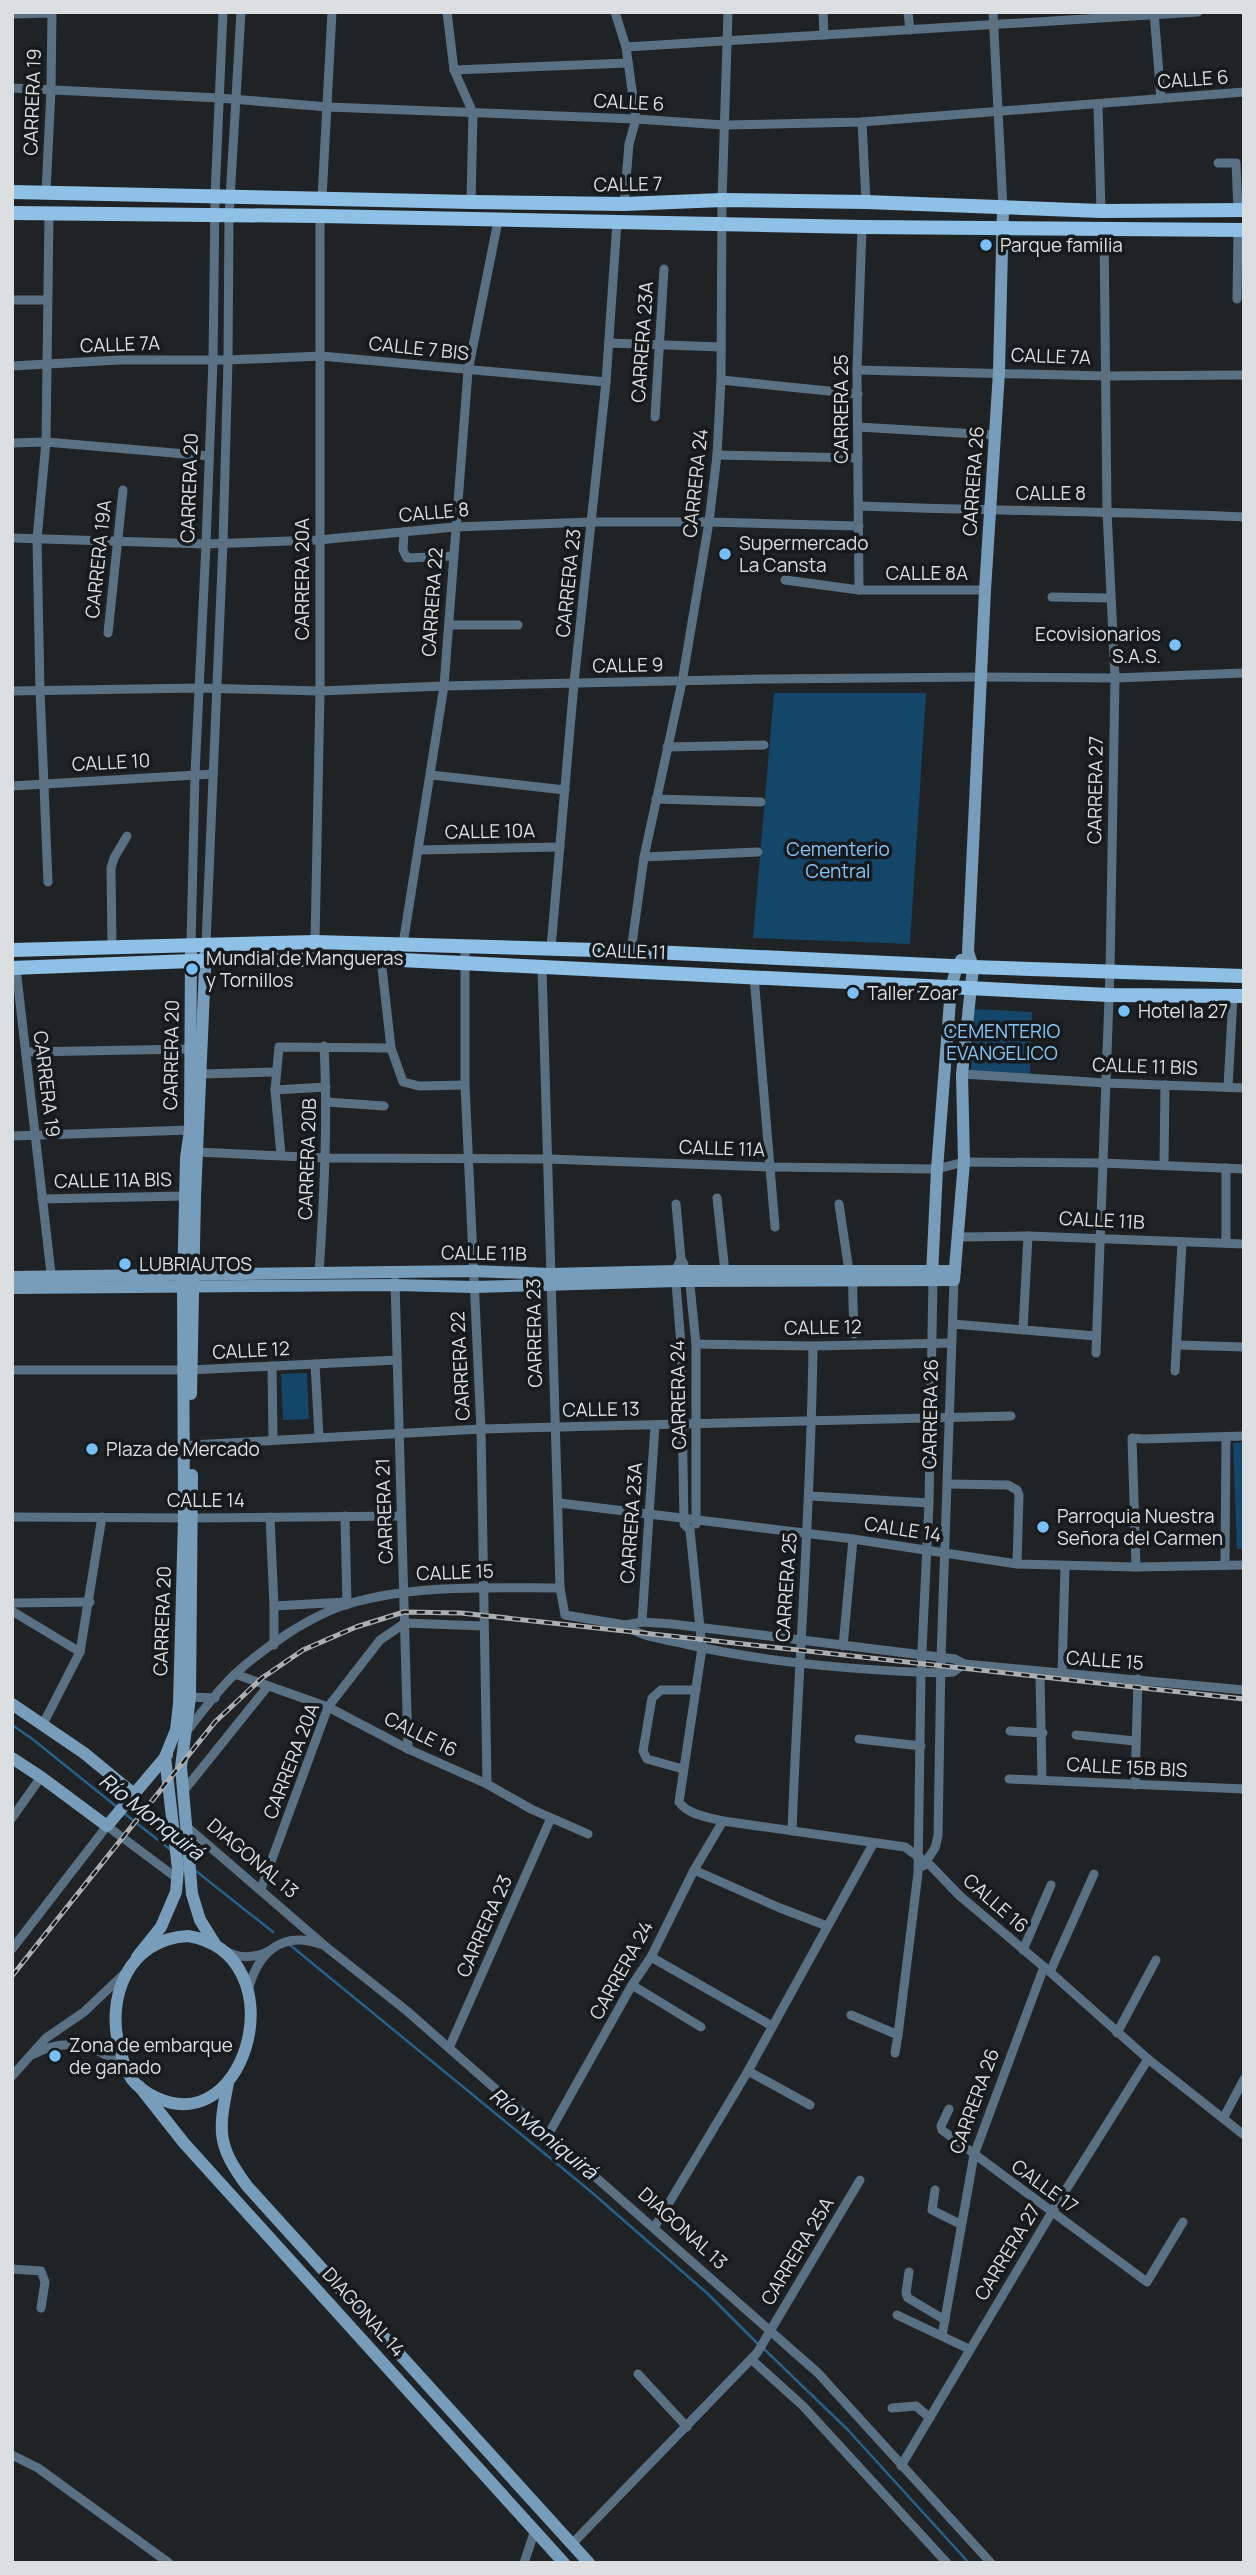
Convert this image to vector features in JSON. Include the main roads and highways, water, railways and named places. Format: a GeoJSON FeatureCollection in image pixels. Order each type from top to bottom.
{"type":"FeatureCollection","features":[{"type":"Feature","properties":{"kind":"main road","name":"CALLE 7"},"geometry":{"type":"LineString","coordinates":[[12,192],[471,202],[624,204],[722,200],[866,202],[1101,211],[1241,210]]}},
{"type":"Feature","properties":{"kind":"main road","name":"CALLE 7"},"geometry":{"type":"LineString","coordinates":[[12,213],[862,227],[1241,230]]}},
{"type":"Feature","properties":{"kind":"main road","name":"CALLE 11"},"geometry":{"type":"LineString","coordinates":[[12,950],[315,942],[551,948],[1244,976]]}},
{"type":"Feature","properties":{"kind":"main road","name":"CALLE 11"},"geometry":{"type":"LineString","coordinates":[[14,968],[191,961],[381,959],[1109,995],[1238,996]]}},
{"type":"Feature","properties":{"kind":"waterway","name":"Río Monquirá"},"geometry":{"type":"LineString","coordinates":[[12,1725],[117,1807]]}},
{"type":"Feature","properties":{"kind":"waterway","name":"Río Monquirá"},"geometry":{"type":"LineString","coordinates":[[125,1814],[172,1851]]}},
{"type":"Feature","properties":{"kind":"waterway","name":"Río Monquirá"},"geometry":{"type":"LineString","coordinates":[[196,1871],[273,1932]]}},
{"type":"Feature","properties":{"kind":"waterway","name":"Río Moniquirá"},"geometry":{"type":"LineString","coordinates":[[290,1945],[589,2190],[708,2294],[758,2344]]}},
{"type":"Feature","properties":{"kind":"waterway","name":"Río Moniquirá"},"geometry":{"type":"LineString","coordinates":[[763,2348],[848,2430],[969,2563]]}},
{"type":"Feature","properties":{"kind":"railway"},"geometry":{"type":"LineString","coordinates":[[12,1976],[215,1722],[262,1678],[303,1650],[356,1627],[404,1612],[461,1613],[1244,1699]]}},
{"type":"Feature","properties":{"kind":"place","name":"Parque familia"},"geometry":{"type":"Point","coordinates":[986,245]}},
{"type":"Feature","properties":{"kind":"place","name":"Supermercado La Cansta"},"geometry":{"type":"Point","coordinates":[725,554]}},
{"type":"Feature","properties":{"kind":"place","name":"Ecovisionarios S.A.S."},"geometry":{"type":"Point","coordinates":[1175,645]}},
{"type":"Feature","properties":{"kind":"place","name":"Mundial de Mangueras y Tornillos"},"geometry":{"type":"Point","coordinates":[192,969]}},
{"type":"Feature","properties":{"kind":"place","name":"Taller Zoar"},"geometry":{"type":"Point","coordinates":[853,993]}},
{"type":"Feature","properties":{"kind":"place","name":"Hotel la 27"},"geometry":{"type":"Point","coordinates":[1124,1011]}},
{"type":"Feature","properties":{"kind":"place","name":"LUBRIAUTOS"},"geometry":{"type":"Point","coordinates":[125,1264]}},
{"type":"Feature","properties":{"kind":"place","name":"Plaza de Mercado"},"geometry":{"type":"Point","coordinates":[92,1449]}},
{"type":"Feature","properties":{"kind":"place","name":"Parroquia Nuestra Señora del Carmen"},"geometry":{"type":"Point","coordinates":[1043,1527]}},
{"type":"Feature","properties":{"kind":"place","name":"Zona de embarque de ganado"},"geometry":{"type":"Point","coordinates":[55,2056]}},
{"type":"Feature","properties":{"kind":"park label","name":"Cementerio Central"},"geometry":{"type":"Point","coordinates":[838,860]}},
{"type":"Feature","properties":{"kind":"park label","name":"CEMENTERIO EVANGELICO"},"geometry":{"type":"Point","coordinates":[1002,1042]}}]}
